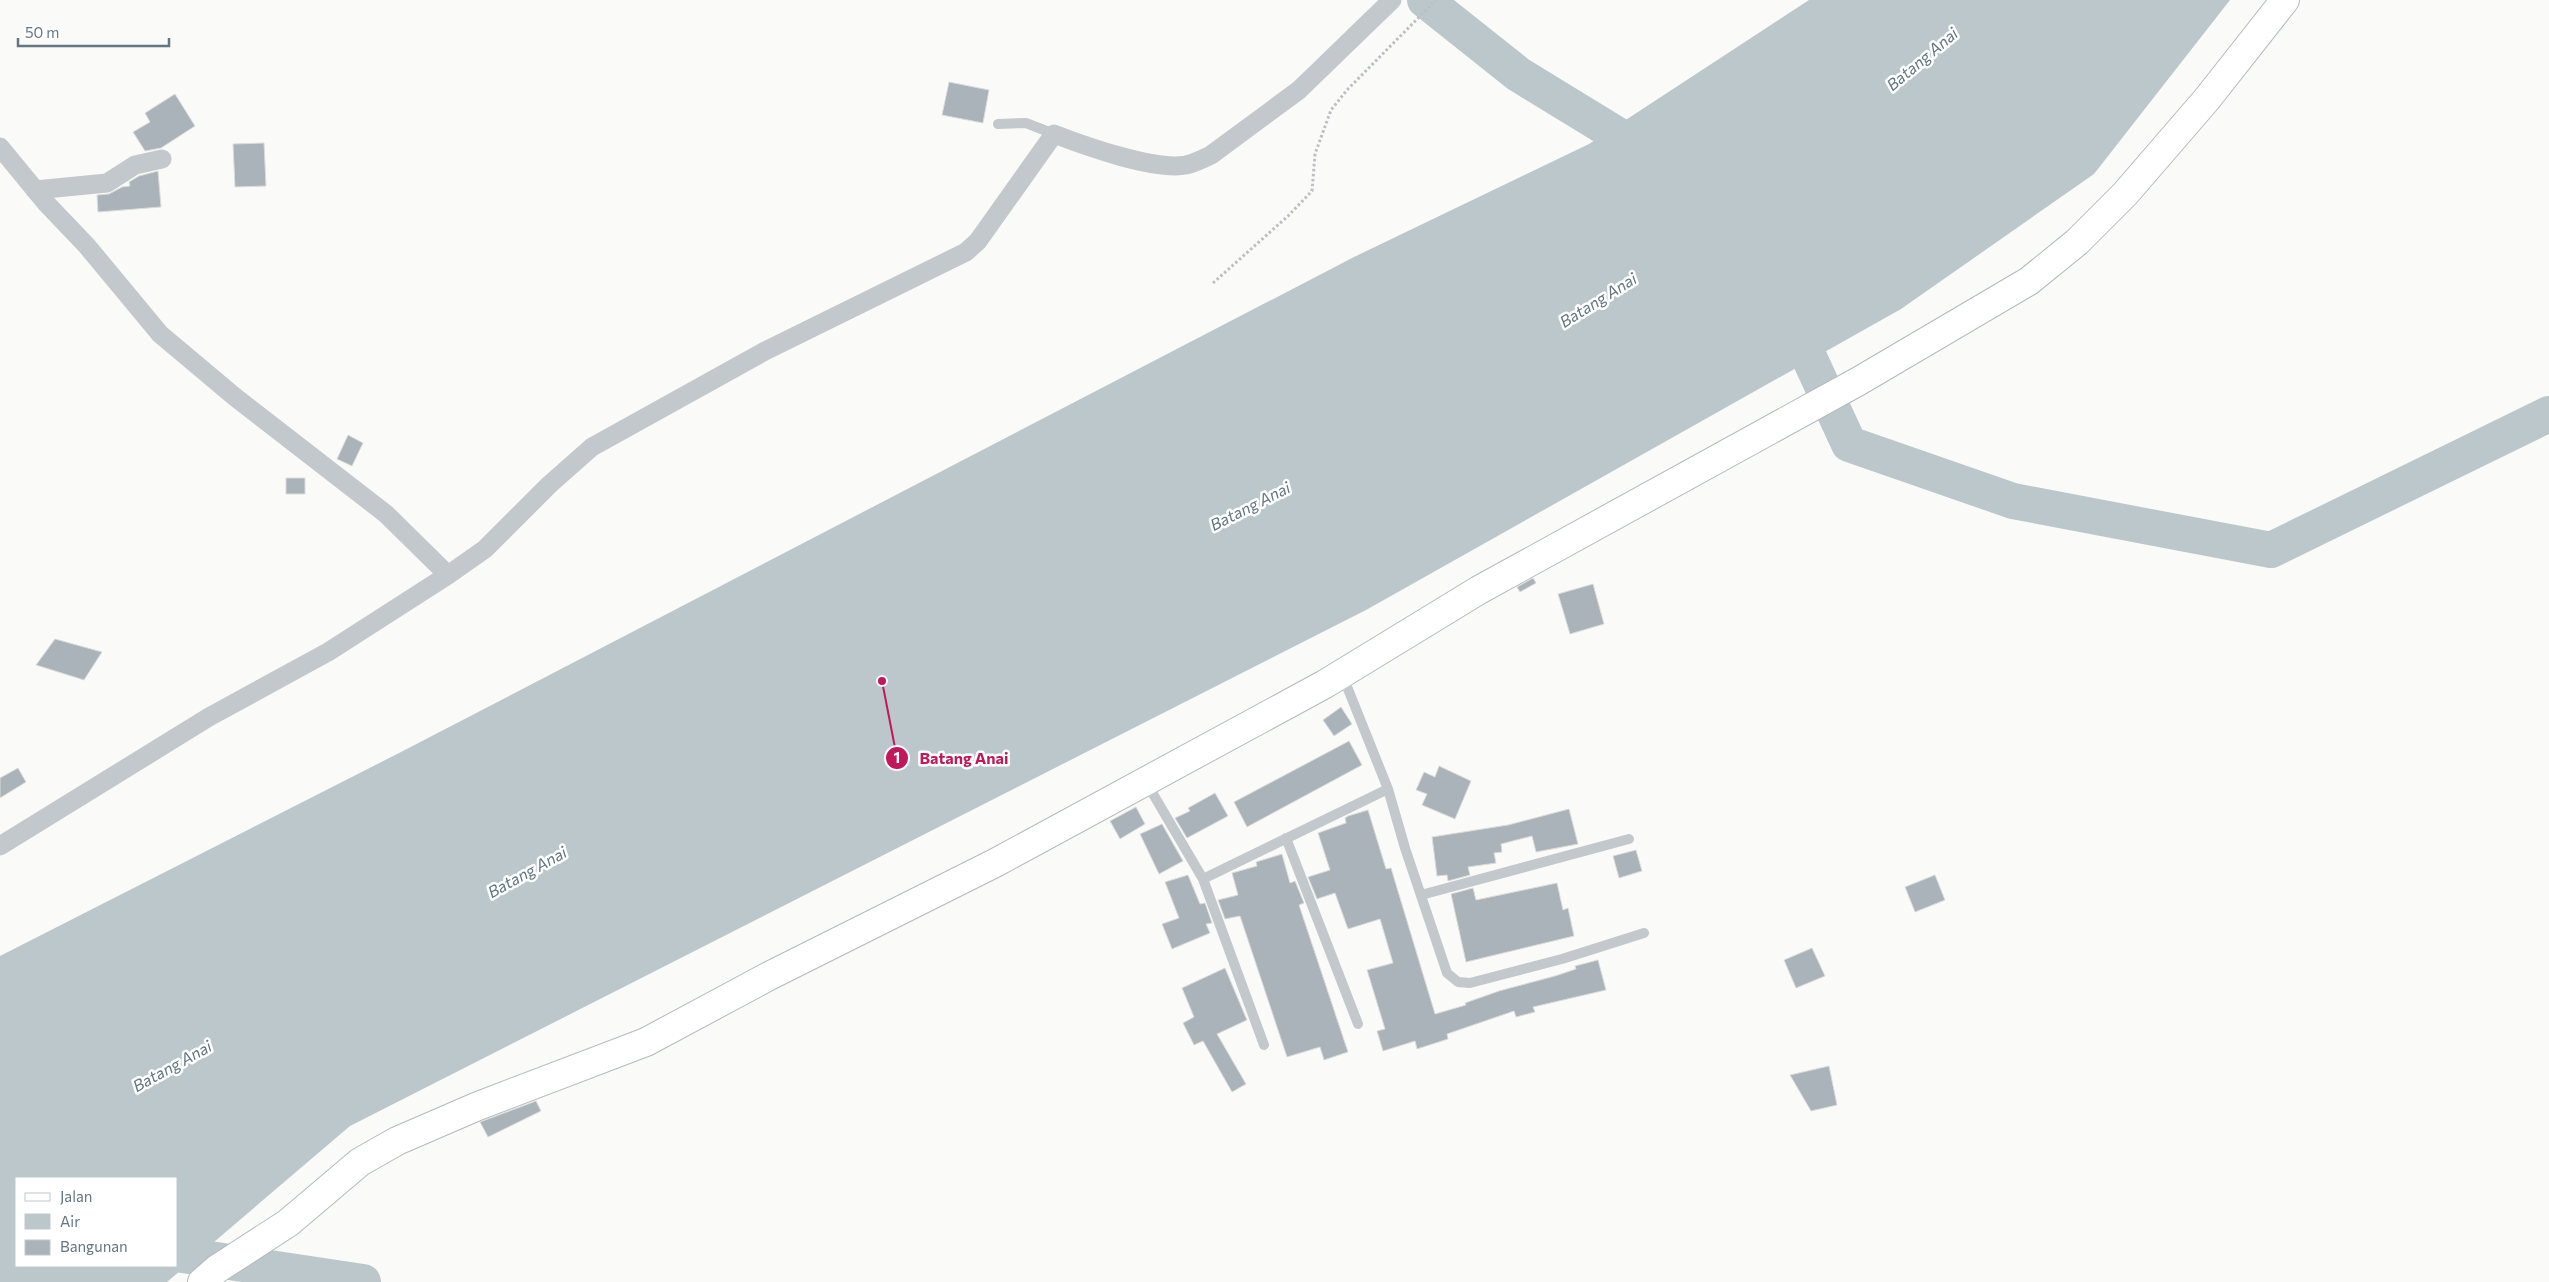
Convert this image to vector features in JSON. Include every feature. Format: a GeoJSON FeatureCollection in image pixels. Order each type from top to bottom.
{"type":"FeatureCollection","features":[{"type":"Feature","properties":{"kind":"street"},"geometry":{"type":"LineString","coordinates":[[0,846],[209,717],[328,652],[448,575],[485,550],[549,485],[592,447],[765,351],[966,252],[978,240],[1054,134],[1151,163],[1185,165],[1199,161],[1212,155],[1299,90],[1356,32],[1392,0]]}},
{"type":"Feature","properties":{"kind":"street"},"geometry":{"type":"LineString","coordinates":[[209,1276],[288,1223],[360,1162],[398,1142],[478,1106],[646,1042],[771,975],[995,863],[1342,674],[1478,590],[1859,381],[2029,282],[2077,242],[2138,180],[2207,99],[2285,0]]}},
{"type":"Feature","properties":{"kind":"street"},"geometry":{"type":"LineString","coordinates":[[0,147],[35,190],[88,246],[160,334],[235,397],[386,514],[448,575]]}},
{"type":"Feature","properties":{"kind":"street"},"geometry":{"type":"LineString","coordinates":[[35,190],[107,182],[135,165],[162,159]]}},
{"type":"Feature","properties":{"kind":"lane"},"geometry":{"type":"LineString","coordinates":[[998,124],[1026,123],[1054,134]]}},
{"type":"Feature","properties":{"kind":"lane"},"geometry":{"type":"LineString","coordinates":[[1342,674],[1388,789],[1441,959],[1448,973],[1458,982],[1470,983],[1562,959],[1644,933]]}},
{"type":"Feature","properties":{"kind":"lane"},"geometry":{"type":"LineString","coordinates":[[1145,782],[1203,879],[1264,1045]]}},
{"type":"Feature","properties":{"kind":"lane"},"geometry":{"type":"LineString","coordinates":[[1203,879],[1388,789]]}},
{"type":"Feature","properties":{"kind":"lane"},"geometry":{"type":"LineString","coordinates":[[1286,838],[1358,1024]]}},
{"type":"Feature","properties":{"kind":"lane"},"geometry":{"type":"LineString","coordinates":[[1421,895],[1629,839]]}},
{"type":"Feature","properties":{"kind":"path"},"geometry":{"type":"LineString","coordinates":[[1212,283],[1288,216],[1312,190],[1316,154],[1331,110],[1346,90],[1436,0]]}},
{"type":"Feature","properties":{"kind":"water","name":"Batang Anai"},"geometry":{"type":"Polygon","coordinates":[[[1809,0],[2230,0],[2094,174],[1901,309],[1366,610],[350,1126],[167,1282],[0,1282],[0,956],[401,752],[1354,257],[1589,144],[1809,0]]]}},
{"type":"Feature","properties":{"kind":"building"},"geometry":{"type":"Polygon","coordinates":[[[949,82],[989,90],[983,123],[942,115],[949,82]]]}},
{"type":"Feature","properties":{"kind":"building"},"geometry":{"type":"Polygon","coordinates":[[[175,94],[195,126],[161,148],[145,151],[133,132],[150,122],[145,113],[175,94]]]}},
{"type":"Feature","properties":{"kind":"building"},"geometry":{"type":"Polygon","coordinates":[[[264,143],[266,186],[235,187],[233,144],[264,143]]]}},
{"type":"Feature","properties":{"kind":"building"},"geometry":{"type":"Polygon","coordinates":[[[158,171],[161,207],[98,212],[97,195],[109,194],[122,187],[130,186],[129,182],[139,176],[158,171]]]}},
{"type":"Feature","properties":{"kind":"building"},"geometry":{"type":"Polygon","coordinates":[[[348,435],[363,443],[352,466],[337,459],[348,435]]]}},
{"type":"Feature","properties":{"kind":"building"},"geometry":{"type":"Polygon","coordinates":[[[286,478],[305,478],[305,494],[286,494],[286,478]]]}},
{"type":"Feature","properties":{"kind":"building"},"geometry":{"type":"Polygon","coordinates":[[[1533,578],[1536,583],[1520,592],[1517,587],[1533,578]]]}},
{"type":"Feature","properties":{"kind":"building"},"geometry":{"type":"Polygon","coordinates":[[[1593,584],[1604,624],[1570,634],[1558,594],[1593,584]]]}},
{"type":"Feature","properties":{"kind":"building"},"geometry":{"type":"Polygon","coordinates":[[[55,639],[102,652],[84,680],[36,665],[55,639]]]}},
{"type":"Feature","properties":{"kind":"building"},"geometry":{"type":"Polygon","coordinates":[[[1341,707],[1352,724],[1334,736],[1323,720],[1341,707]]]}},
{"type":"Feature","properties":{"kind":"building"},"geometry":{"type":"Polygon","coordinates":[[[1349,741],[1362,765],[1247,827],[1234,802],[1349,741]]]}},
{"type":"Feature","properties":{"kind":"building"},"geometry":{"type":"Polygon","coordinates":[[[1439,766],[1471,781],[1455,819],[1422,805],[1427,794],[1416,790],[1424,772],[1435,777],[1439,766]]]}},
{"type":"Feature","properties":{"kind":"building"},"geometry":{"type":"Polygon","coordinates":[[[18,768],[26,782],[0,798],[0,778],[18,768]]]}},
{"type":"Feature","properties":{"kind":"building"},"geometry":{"type":"Polygon","coordinates":[[[1215,793],[1228,816],[1187,838],[1175,818],[1190,811],[1188,808],[1215,793]]]}},
{"type":"Feature","properties":{"kind":"building"},"geometry":{"type":"Polygon","coordinates":[[[1136,807],[1145,824],[1120,839],[1110,821],[1136,807]]]}},
{"type":"Feature","properties":{"kind":"building"},"geometry":{"type":"Polygon","coordinates":[[[1569,809],[1578,844],[1536,852],[1532,836],[1501,844],[1502,852],[1494,853],[1496,863],[1468,867],[1470,875],[1448,881],[1447,875],[1437,876],[1432,837],[1508,825],[1569,809]]]}},
{"type":"Feature","properties":{"kind":"building"},"geometry":{"type":"Polygon","coordinates":[[[1368,810],[1386,869],[1391,868],[1435,1014],[1466,1005],[1465,1003],[1499,991],[1555,976],[1576,969],[1575,966],[1598,960],[1606,990],[1533,1007],[1535,1012],[1516,1017],[1514,1011],[1447,1034],[1448,1039],[1417,1049],[1415,1041],[1383,1051],[1377,1031],[1385,1029],[1367,970],[1393,963],[1380,919],[1348,929],[1335,893],[1317,899],[1308,877],[1330,870],[1318,833],[1346,823],[1345,818],[1348,816],[1368,810]]]}},
{"type":"Feature","properties":{"kind":"building"},"geometry":{"type":"Polygon","coordinates":[[[1162,824],[1183,861],[1159,874],[1140,834],[1162,824]]]}},
{"type":"Feature","properties":{"kind":"building"},"geometry":{"type":"Polygon","coordinates":[[[1636,850],[1642,871],[1619,878],[1613,856],[1636,850]]]}},
{"type":"Feature","properties":{"kind":"building"},"geometry":{"type":"Polygon","coordinates":[[[1282,854],[1290,883],[1295,881],[1304,903],[1299,905],[1348,1052],[1324,1060],[1320,1047],[1287,1057],[1240,916],[1225,919],[1218,900],[1238,895],[1232,873],[1257,866],[1256,862],[1282,854]]]}},
{"type":"Feature","properties":{"kind":"building"},"geometry":{"type":"Polygon","coordinates":[[[1188,875],[1200,904],[1205,903],[1212,923],[1206,924],[1210,933],[1172,949],[1162,924],[1179,918],[1165,882],[1188,875]]]}},
{"type":"Feature","properties":{"kind":"building"},"geometry":{"type":"Polygon","coordinates":[[[1935,875],[1945,900],[1915,912],[1905,887],[1935,875]]]}},
{"type":"Feature","properties":{"kind":"building"},"geometry":{"type":"Polygon","coordinates":[[[1557,883],[1563,910],[1568,908],[1574,936],[1466,962],[1451,894],[1473,888],[1476,900],[1557,883]]]}},
{"type":"Feature","properties":{"kind":"building"},"geometry":{"type":"Polygon","coordinates":[[[1812,948],[1825,976],[1796,988],[1784,960],[1812,948]]]}},
{"type":"Feature","properties":{"kind":"building"},"geometry":{"type":"Polygon","coordinates":[[[1225,968],[1247,1020],[1217,1034],[1246,1084],[1232,1092],[1203,1041],[1194,1045],[1183,1023],[1194,1017],[1182,988],[1225,968]]]}},
{"type":"Feature","properties":{"kind":"building"},"geometry":{"type":"Polygon","coordinates":[[[1829,1066],[1837,1105],[1811,1111],[1790,1075],[1829,1066]]]}},
{"type":"Feature","properties":{"kind":"building"},"geometry":{"type":"Polygon","coordinates":[[[536,1101],[541,1111],[488,1137],[480,1122],[536,1101]]]}},
{"type":"Feature","properties":{"kind":"waterway"},"geometry":{"type":"LineString","coordinates":[[1425,0],[1518,74],[1652,156]]}},
{"type":"Feature","properties":{"kind":"waterway"},"geometry":{"type":"LineString","coordinates":[[1790,316],[1849,444],[2013,501],[2271,550],[2549,414]]}},
{"type":"Feature","properties":{"kind":"waterway"},"geometry":{"type":"LineString","coordinates":[[178,1254],[363,1282]]}},
{"type":"Feature","properties":{"kind":"place","name":"Batang Anai"},"geometry":{"type":"Point","coordinates":[882,681]}}]}
